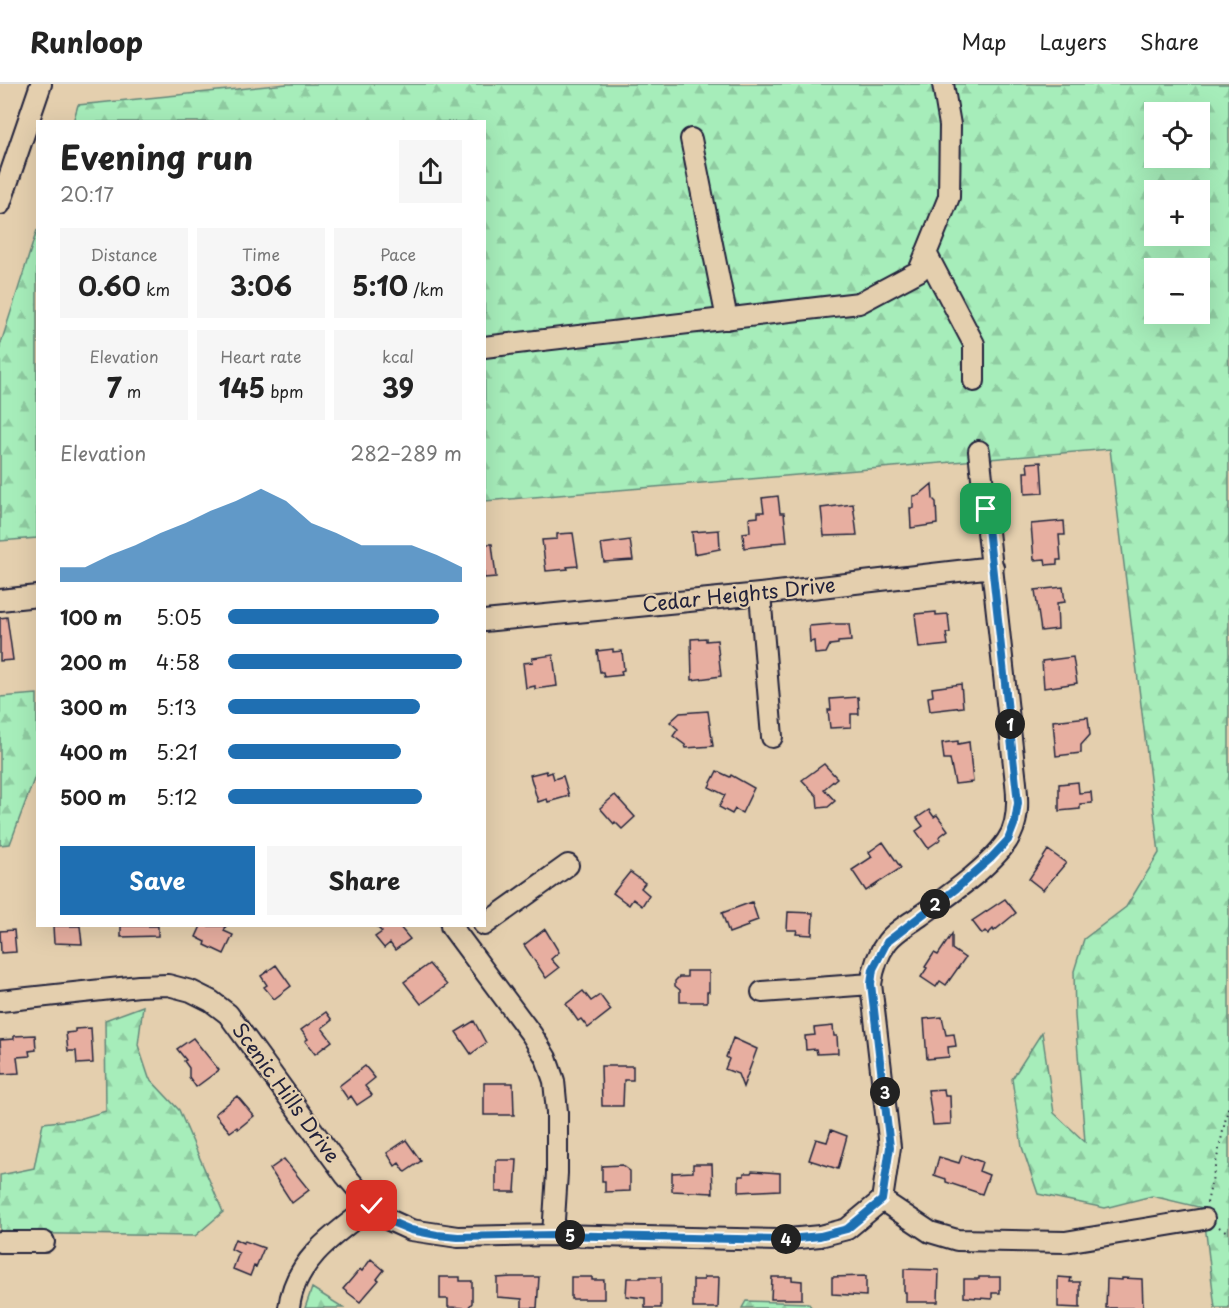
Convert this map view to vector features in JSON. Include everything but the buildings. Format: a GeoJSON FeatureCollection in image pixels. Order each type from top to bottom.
{"type":"FeatureCollection","features":[{"type":"Feature","properties":{"kind":"street"},"geometry":{"type":"LineString","coordinates":[[0,204],[41,84]]}},
{"type":"Feature","properties":{"kind":"street"},"geometry":{"type":"LineString","coordinates":[[486,347],[859,303],[919,271],[949,197],[950,125],[943,84]]}},
{"type":"Feature","properties":{"kind":"street"},"geometry":{"type":"LineString","coordinates":[[691,139],[728,318]]}},
{"type":"Feature","properties":{"kind":"street"},"geometry":{"type":"LineString","coordinates":[[926,253],[974,344],[974,381]]}},
{"type":"Feature","properties":{"kind":"street"},"geometry":{"type":"LineString","coordinates":[[979,451],[1018,803],[1015,822],[1008,840],[957,888],[887,942],[873,969],[871,984],[890,1147],[882,1200],[930,1232],[957,1240],[1065,1242],[1204,1219]]}},
{"type":"Feature","properties":{"kind":"street","name":"Cedar Heights Drive"},"geometry":{"type":"LineString","coordinates":[[486,621],[759,594],[993,567]]}},
{"type":"Feature","properties":{"kind":"street"},"geometry":{"type":"LineString","coordinates":[[759,594],[772,737]]}},
{"type":"Feature","properties":{"kind":"street"},"geometry":{"type":"LineString","coordinates":[[0,600],[36,596]]}},
{"type":"Feature","properties":{"kind":"street"},"geometry":{"type":"LineString","coordinates":[[486,924],[568,866]]}},
{"type":"Feature","properties":{"kind":"street"},"geometry":{"type":"LineString","coordinates":[[477,927],[457,933],[532,1035],[546,1058],[554,1081],[557,1173],[553,1235]]}},
{"type":"Feature","properties":{"kind":"street"},"geometry":{"type":"LineString","coordinates":[[762,992],[871,984]]}},
{"type":"Feature","properties":{"kind":"street","name":"Scenic Hills Drive"},"geometry":{"type":"LineString","coordinates":[[0,1001],[168,985],[191,991],[211,1001],[228,1014],[346,1176],[372,1206],[387,1220],[411,1230],[458,1237],[553,1235],[778,1240],[820,1236],[847,1229],[882,1200]]}},
{"type":"Feature","properties":{"kind":"street"},"geometry":{"type":"LineString","coordinates":[[289,1308],[294,1289],[308,1260],[341,1228],[372,1206]]}},
{"type":"Feature","properties":{"kind":"street"},"geometry":{"type":"LineString","coordinates":[[0,1242],[44,1242]]}},
{"type":"Feature","properties":{"kind":"path"},"geometry":{"type":"LineString","coordinates":[[1229,1104],[1204,1219],[1229,1233]]}},
{"type":"Feature","properties":{"kind":"green space"},"geometry":{"type":"Polygon","coordinates":[[[287,84],[1229,84],[1229,1308],[1215,1308],[1203,1208],[1152,1196],[1105,1208],[1038,1194],[1022,1147],[1012,1079],[1042,1032],[1054,1113],[1085,1142],[1075,1016],[1074,971],[1084,939],[1126,907],[1159,853],[1110,449],[486,501],[486,120],[74,120],[78,105],[287,84]]]}},
{"type":"Feature","properties":{"kind":"green space"},"geometry":{"type":"Polygon","coordinates":[[[36,233],[36,538],[0,541],[0,346],[36,233]]]}},
{"type":"Feature","properties":{"kind":"green space"},"geometry":{"type":"Polygon","coordinates":[[[36,694],[36,774],[10,844],[0,845],[0,697],[36,694]]]}},
{"type":"Feature","properties":{"kind":"green space"},"geometry":{"type":"Polygon","coordinates":[[[143,1006],[138,1045],[149,1078],[179,1110],[223,1212],[195,1236],[0,1233],[0,1175],[34,1168],[43,1123],[79,1119],[106,1111],[105,1020],[143,1006]]]}},
{"type":"Feature","properties":{"kind":"green space"},"geometry":{"type":"Polygon","coordinates":[[[312,1288],[344,1308],[305,1308],[312,1288]]]}},
{"type":"Feature","properties":{"kind":"green space"},"geometry":{"type":"Polygon","coordinates":[[[746,1301],[808,1303],[812,1308],[742,1308],[746,1301]]]}},
{"type":"Feature","properties":{"kind":"route"},"geometry":{"type":"LineString","coordinates":[[372,1206],[387,1220],[411,1230],[458,1237],[553,1235],[778,1240],[820,1236],[847,1229],[882,1200],[890,1147],[871,984],[873,969],[887,942],[957,888],[1008,840],[1015,822],[1018,803],[986,509]]}}]}
